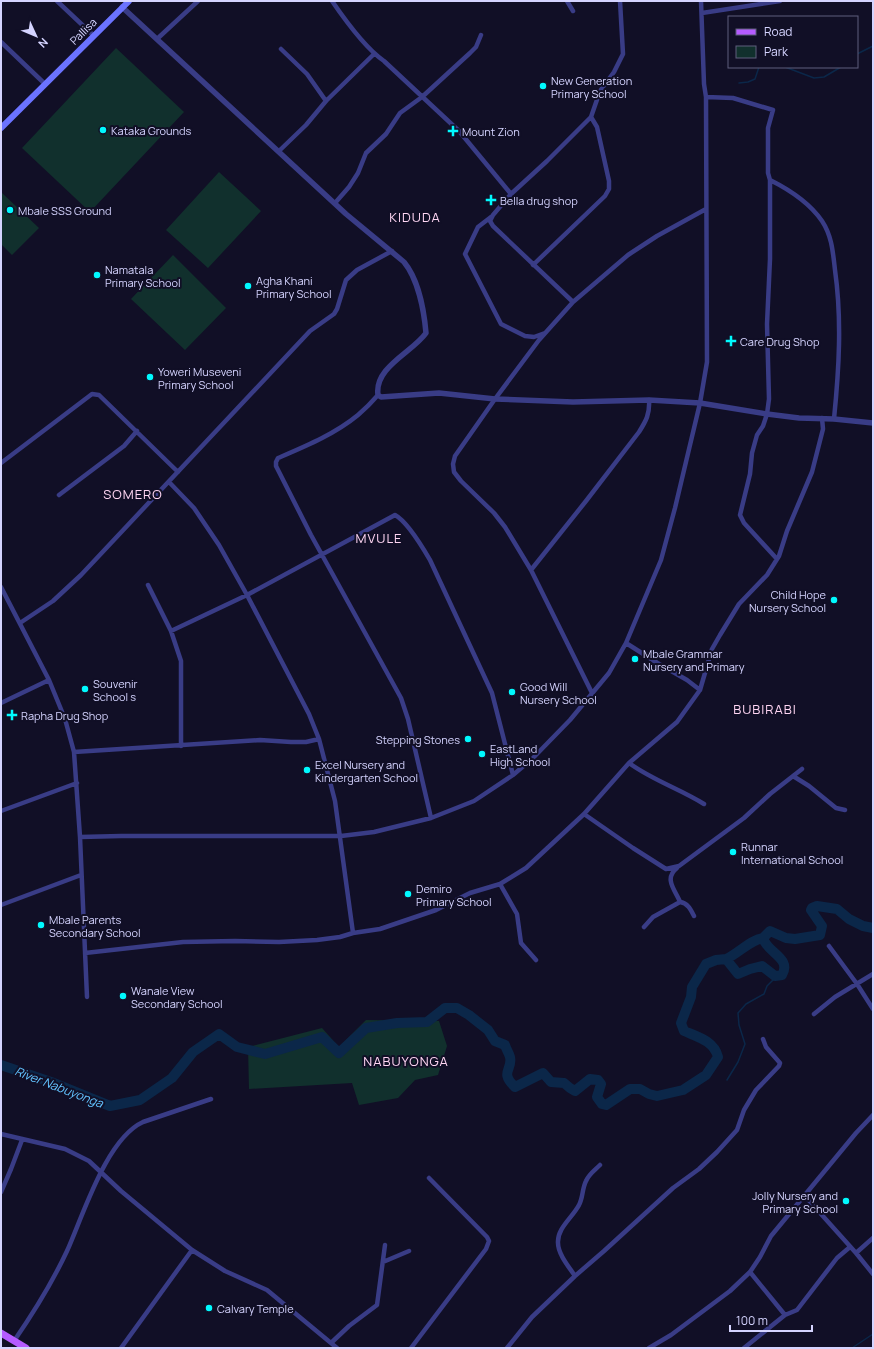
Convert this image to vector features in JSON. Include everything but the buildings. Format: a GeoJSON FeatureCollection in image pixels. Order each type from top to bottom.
{"type":"FeatureCollection","features":[{"type":"Feature","properties":{"kind":"main road","name":"Pallisa"},"geometry":{"type":"LineString","coordinates":[[1,128],[93,35],[129,1]]}},
{"type":"Feature","properties":{"kind":"main road"},"geometry":{"type":"LineString","coordinates":[[1,1333],[26,1348]]}},
{"type":"Feature","properties":{"kind":"street"},"geometry":{"type":"LineString","coordinates":[[57,1],[93,35]]}},
{"type":"Feature","properties":{"kind":"street"},"geometry":{"type":"LineString","coordinates":[[157,39],[198,1]]}},
{"type":"Feature","properties":{"kind":"street"},"geometry":{"type":"LineString","coordinates":[[332,1],[374,54],[384,61],[459,131],[511,194]]}},
{"type":"Feature","properties":{"kind":"street"},"geometry":{"type":"LineString","coordinates":[[566,1],[573,11]]}},
{"type":"Feature","properties":{"kind":"street"},"geometry":{"type":"LineString","coordinates":[[545,333],[534,337],[525,336],[501,324],[465,254],[478,227],[493,215],[511,194],[591,117],[600,91],[614,72],[623,54],[620,1]]}},
{"type":"Feature","properties":{"kind":"street"},"geometry":{"type":"LineString","coordinates":[[80,837],[341,836],[374,832],[431,818],[474,800],[513,775],[538,753],[570,720],[609,673],[626,643],[661,560],[700,403],[707,362],[706,97],[704,84],[701,1]]}},
{"type":"Feature","properties":{"kind":"street"},"geometry":{"type":"LineString","coordinates":[[702,13],[780,1]]}},
{"type":"Feature","properties":{"kind":"street"},"geometry":{"type":"LineString","coordinates":[[122,7],[335,204],[404,262],[412,274],[417,286],[426,333],[421,340],[390,366],[380,380],[378,395],[359,414],[344,426],[305,447],[278,458],[276,466],[322,554],[401,698],[408,719],[431,818]]}},
{"type":"Feature","properties":{"kind":"street"},"geometry":{"type":"LineString","coordinates":[[335,204],[358,173],[366,153],[386,134],[400,113],[422,97],[470,54],[476,47],[481,35]]}},
{"type":"Feature","properties":{"kind":"street"},"geometry":{"type":"LineString","coordinates":[[1,42],[45,84]]}},
{"type":"Feature","properties":{"kind":"street"},"geometry":{"type":"LineString","coordinates":[[281,50],[307,74],[326,101]]}},
{"type":"Feature","properties":{"kind":"street"},"geometry":{"type":"LineString","coordinates":[[279,151],[306,125],[326,101],[374,54]]}},
{"type":"Feature","properties":{"kind":"street"},"geometry":{"type":"LineString","coordinates":[[706,97],[733,98],[773,110],[768,128],[768,173],[770,180],[770,259],[767,324],[769,400],[767,414],[757,435],[752,453],[750,474],[740,515],[744,523],[777,560]]}},
{"type":"Feature","properties":{"kind":"street"},"geometry":{"type":"LineString","coordinates":[[533,265],[605,196],[609,189],[597,127],[591,117]]}},
{"type":"Feature","properties":{"kind":"street"},"geometry":{"type":"LineString","coordinates":[[770,180],[799,197],[814,211],[822,222],[831,240],[839,298],[840,321],[839,364],[834,419]]}},
{"type":"Feature","properties":{"kind":"street"},"geometry":{"type":"LineString","coordinates":[[592,693],[531,570],[505,527],[494,513],[461,481],[454,472],[453,464],[456,456],[495,399],[545,333],[573,302],[628,255],[656,236],[706,209]]}},
{"type":"Feature","properties":{"kind":"street"},"geometry":{"type":"LineString","coordinates":[[493,215],[490,221],[493,226],[573,302]]}},
{"type":"Feature","properties":{"kind":"street"},"geometry":{"type":"LineString","coordinates":[[20,623],[53,600],[81,575],[310,331],[334,314],[346,280],[357,270],[392,251]]}},
{"type":"Feature","properties":{"kind":"street"},"geometry":{"type":"LineString","coordinates":[[378,395],[381,397],[439,393],[495,399],[573,402],[649,400],[700,403],[799,418],[822,418],[873,423]]}},
{"type":"Feature","properties":{"kind":"street"},"geometry":{"type":"LineString","coordinates":[[1,464],[92,394],[99,395],[178,472]]}},
{"type":"Feature","properties":{"kind":"street"},"geometry":{"type":"LineString","coordinates":[[531,570],[639,432],[645,422],[649,410],[649,400]]}},
{"type":"Feature","properties":{"kind":"street"},"geometry":{"type":"LineString","coordinates":[[85,954],[183,942],[279,942],[317,940],[380,929],[436,910],[470,893],[500,884],[526,868],[584,814],[629,763],[678,722],[700,690],[712,649],[720,635],[739,604],[767,575],[777,560],[787,531],[812,472],[823,429],[822,418]]}},
{"type":"Feature","properties":{"kind":"street"},"geometry":{"type":"LineString","coordinates":[[59,495],[124,446],[137,431]]}},
{"type":"Feature","properties":{"kind":"street"},"geometry":{"type":"LineString","coordinates":[[168,482],[194,508],[219,545],[247,595],[309,714],[319,739],[335,801],[341,836],[353,933]]}},
{"type":"Feature","properties":{"kind":"street"},"geometry":{"type":"LineString","coordinates":[[171,631],[247,595],[395,515],[400,518],[418,541],[430,560],[492,693],[513,775]]}},
{"type":"Feature","properties":{"kind":"street"},"geometry":{"type":"LineString","coordinates":[[148,585],[171,631],[181,661],[181,746]]}},
{"type":"Feature","properties":{"kind":"street"},"geometry":{"type":"LineString","coordinates":[[1,587],[49,680],[65,719],[74,752],[80,837],[87,997]]}},
{"type":"Feature","properties":{"kind":"street"},"geometry":{"type":"LineString","coordinates":[[626,643],[687,680],[700,690]]}},
{"type":"Feature","properties":{"kind":"street"},"geometry":{"type":"LineString","coordinates":[[1,704],[49,680]]}},
{"type":"Feature","properties":{"kind":"street"},"geometry":{"type":"LineString","coordinates":[[74,752],[260,740],[306,742],[319,739]]}},
{"type":"Feature","properties":{"kind":"street"},"geometry":{"type":"LineString","coordinates":[[629,763],[642,772],[704,804]]}},
{"type":"Feature","properties":{"kind":"street"},"geometry":{"type":"LineString","coordinates":[[680,902],[678,895],[672,890],[671,878],[673,871],[744,818],[802,769]]}},
{"type":"Feature","properties":{"kind":"street"},"geometry":{"type":"LineString","coordinates":[[793,776],[809,786],[836,808],[845,810]]}},
{"type":"Feature","properties":{"kind":"street"},"geometry":{"type":"LineString","coordinates":[[1,811],[76,783]]}},
{"type":"Feature","properties":{"kind":"street"},"geometry":{"type":"LineString","coordinates":[[584,814],[666,869],[679,866]]}},
{"type":"Feature","properties":{"kind":"street"},"geometry":{"type":"LineString","coordinates":[[1,905],[81,874]]}},
{"type":"Feature","properties":{"kind":"street"},"geometry":{"type":"LineString","coordinates":[[500,884],[517,914],[522,943],[536,960]]}},
{"type":"Feature","properties":{"kind":"street"},"geometry":{"type":"LineString","coordinates":[[644,927],[653,917],[680,902],[685,903],[694,916]]}},
{"type":"Feature","properties":{"kind":"street"},"geometry":{"type":"LineString","coordinates":[[829,946],[857,984],[873,1010]]}},
{"type":"Feature","properties":{"kind":"street"},"geometry":{"type":"LineString","coordinates":[[814,1014],[835,997],[873,974]]}},
{"type":"Feature","properties":{"kind":"street"},"geometry":{"type":"LineString","coordinates":[[507,1348],[532,1317],[575,1276],[604,1252],[673,1188],[699,1169],[737,1130],[749,1100],[756,1090],[779,1066],[780,1062],[766,1047],[763,1039]]}},
{"type":"Feature","properties":{"kind":"street"},"geometry":{"type":"LineString","coordinates":[[14,1341],[36,1309],[67,1252],[101,1171],[126,1134],[136,1125],[211,1099]]}},
{"type":"Feature","properties":{"kind":"street"},"geometry":{"type":"LineString","coordinates":[[649,1348],[671,1334],[730,1291],[750,1272],[771,1236],[856,1133],[873,1115]]}},
{"type":"Feature","properties":{"kind":"street"},"geometry":{"type":"LineString","coordinates":[[1,1134],[65,1149],[89,1161],[192,1250],[225,1271],[267,1290],[338,1348]]}},
{"type":"Feature","properties":{"kind":"street"},"geometry":{"type":"LineString","coordinates":[[1,1192],[22,1140]]}},
{"type":"Feature","properties":{"kind":"street"},"geometry":{"type":"LineString","coordinates":[[575,1276],[557,1244],[558,1238],[564,1226],[580,1203],[585,1182],[600,1165]]}},
{"type":"Feature","properties":{"kind":"street"},"geometry":{"type":"LineString","coordinates":[[411,1348],[486,1249],[489,1242],[487,1237],[429,1178]]}},
{"type":"Feature","properties":{"kind":"street"},"geometry":{"type":"LineString","coordinates":[[804,1195],[873,1274]]}},
{"type":"Feature","properties":{"kind":"street"},"geometry":{"type":"LineString","coordinates":[[856,1253],[873,1238]]}},
{"type":"Feature","properties":{"kind":"street"},"geometry":{"type":"LineString","coordinates":[[330,1343],[378,1302],[379,1283],[385,1245]]}},
{"type":"Feature","properties":{"kind":"street"},"geometry":{"type":"LineString","coordinates":[[744,1348],[785,1315],[797,1310],[837,1258],[850,1247]]}},
{"type":"Feature","properties":{"kind":"street"},"geometry":{"type":"LineString","coordinates":[[121,1348],[192,1250]]}},
{"type":"Feature","properties":{"kind":"street"},"geometry":{"type":"LineString","coordinates":[[383,1262],[409,1251]]}},
{"type":"Feature","properties":{"kind":"street"},"geometry":{"type":"LineString","coordinates":[[750,1272],[785,1315]]}},
{"type":"Feature","properties":{"kind":"green space","name":"Kataka Grounds"},"geometry":{"type":"Polygon","coordinates":[[[116,48],[184,112],[90,212],[22,148],[116,48]]]}},
{"type":"Feature","properties":{"kind":"green space"},"geometry":{"type":"Polygon","coordinates":[[[219,172],[261,211],[208,268],[166,230],[219,172]]]}},
{"type":"Feature","properties":{"kind":"green space","name":"Mbale SSS Ground"},"geometry":{"type":"Polygon","coordinates":[[[1,192],[39,228],[12,255],[1,244],[1,192]]]}},
{"type":"Feature","properties":{"kind":"green space"},"geometry":{"type":"Polygon","coordinates":[[[173,255],[226,308],[185,350],[131,299],[173,255]]]}},
{"type":"Feature","properties":{"kind":"green space"},"geometry":{"type":"Polygon","coordinates":[[[366,1020],[439,1021],[447,1046],[438,1075],[415,1080],[398,1098],[359,1105],[352,1083],[249,1089],[248,1047],[322,1028],[339,1047],[366,1020]]]}},
{"type":"Feature","properties":{"kind":"waterway"},"geometry":{"type":"LineString","coordinates":[[858,54],[873,46]]}},
{"type":"Feature","properties":{"kind":"waterway"},"geometry":{"type":"LineString","coordinates":[[739,83],[748,82],[755,79],[759,68]]}},
{"type":"Feature","properties":{"kind":"waterway"},"geometry":{"type":"LineString","coordinates":[[788,68],[814,78],[824,77],[839,68]]}},
{"type":"Feature","properties":{"kind":"waterway","name":"River Nabuyonga"},"geometry":{"type":"LineString","coordinates":[[1,1065],[51,1082],[110,1106],[140,1100],[172,1078],[193,1052],[219,1034],[237,1047],[265,1054],[322,1037],[339,1053],[366,1028],[397,1023],[427,1022],[445,1008],[457,1008],[469,1015],[488,1030],[495,1041],[505,1045],[510,1056],[510,1065],[507,1074],[510,1082],[515,1087],[543,1073],[551,1082],[564,1083],[575,1091],[590,1079],[598,1080],[601,1084],[597,1097],[602,1104],[606,1105],[630,1089],[640,1089],[657,1096],[683,1090],[706,1075],[718,1057],[716,1052],[705,1040],[684,1031],[681,1023],[691,997],[692,987],[706,964],[716,960],[726,959],[738,974],[762,966],[775,976],[782,975],[784,964],[769,948],[763,938],[770,931],[786,938],[795,939],[820,935],[822,926],[811,910],[817,906],[837,909],[849,919],[863,926],[873,928]]}},
{"type":"Feature","properties":{"kind":"waterway"},"geometry":{"type":"LineString","coordinates":[[726,959],[754,941],[763,938]]}},
{"type":"Feature","properties":{"kind":"waterway"},"geometry":{"type":"LineString","coordinates":[[727,1080],[738,1062],[745,1044],[739,1025],[738,1013],[746,1004],[764,994],[767,986],[775,976]]}},
{"type":"Feature","properties":{"kind":"waterway"},"geometry":{"type":"LineString","coordinates":[[852,1348],[873,1334]]}},
{"type":"Feature","properties":{"kind":"place","name":"New Generation Primary School"},"geometry":{"type":"Point","coordinates":[543,86]}},
{"type":"Feature","properties":{"kind":"place","name":"Kataka Grounds"},"geometry":{"type":"Point","coordinates":[103,130]}},
{"type":"Feature","properties":{"kind":"place","name":"Mount Zion"},"geometry":{"type":"Point","coordinates":[453,131]}},
{"type":"Feature","properties":{"kind":"place","name":"Bella drug shop"},"geometry":{"type":"Point","coordinates":[491,200]}},
{"type":"Feature","properties":{"kind":"place","name":"Mbale SSS Ground"},"geometry":{"type":"Point","coordinates":[10,210]}},
{"type":"Feature","properties":{"kind":"place","name":"Namatala Primary School"},"geometry":{"type":"Point","coordinates":[97,275]}},
{"type":"Feature","properties":{"kind":"place","name":"Agha Khani Primary School"},"geometry":{"type":"Point","coordinates":[248,286]}},
{"type":"Feature","properties":{"kind":"place","name":"Care Drug Shop"},"geometry":{"type":"Point","coordinates":[731,341]}},
{"type":"Feature","properties":{"kind":"place","name":"Yoweri Museveni Primary School"},"geometry":{"type":"Point","coordinates":[150,377]}},
{"type":"Feature","properties":{"kind":"place","name":"Child Hope Nursery School"},"geometry":{"type":"Point","coordinates":[834,600]}},
{"type":"Feature","properties":{"kind":"place","name":"Mbale Grammar Nursery and Primary"},"geometry":{"type":"Point","coordinates":[635,659]}},
{"type":"Feature","properties":{"kind":"place","name":"Souvenir School s"},"geometry":{"type":"Point","coordinates":[85,689]}},
{"type":"Feature","properties":{"kind":"place","name":"Good Will Nursery School"},"geometry":{"type":"Point","coordinates":[512,692]}},
{"type":"Feature","properties":{"kind":"place","name":"Rapha Drug Shop"},"geometry":{"type":"Point","coordinates":[12,715]}},
{"type":"Feature","properties":{"kind":"place","name":"Stepping Stones"},"geometry":{"type":"Point","coordinates":[468,739]}},
{"type":"Feature","properties":{"kind":"place","name":"EastLand High School"},"geometry":{"type":"Point","coordinates":[482,754]}},
{"type":"Feature","properties":{"kind":"place","name":"Excel Nursery and Kindergarten School"},"geometry":{"type":"Point","coordinates":[307,770]}},
{"type":"Feature","properties":{"kind":"place","name":"Runnar International School"},"geometry":{"type":"Point","coordinates":[733,852]}},
{"type":"Feature","properties":{"kind":"place","name":"Demiro Primary School"},"geometry":{"type":"Point","coordinates":[408,894]}},
{"type":"Feature","properties":{"kind":"place","name":"Mbale Parents Secondary School"},"geometry":{"type":"Point","coordinates":[41,925]}},
{"type":"Feature","properties":{"kind":"place","name":"Wanale View Secondary School"},"geometry":{"type":"Point","coordinates":[123,996]}},
{"type":"Feature","properties":{"kind":"place","name":"Jolly Nursery and Primary School"},"geometry":{"type":"Point","coordinates":[846,1201]}},
{"type":"Feature","properties":{"kind":"place","name":"Calvary Temple"},"geometry":{"type":"Point","coordinates":[209,1308]}},
{"type":"Feature","properties":{"kind":"district","name":"KIDUDA"},"geometry":{"type":"Point","coordinates":[415,217]}},
{"type":"Feature","properties":{"kind":"district","name":"SOMERO"},"geometry":{"type":"Point","coordinates":[133,494]}},
{"type":"Feature","properties":{"kind":"district","name":"MVULE"},"geometry":{"type":"Point","coordinates":[379,538]}},
{"type":"Feature","properties":{"kind":"district","name":"BUBIRABI"},"geometry":{"type":"Point","coordinates":[765,709]}},
{"type":"Feature","properties":{"kind":"district","name":"NABUYONGA"},"geometry":{"type":"Point","coordinates":[406,1061]}}]}
